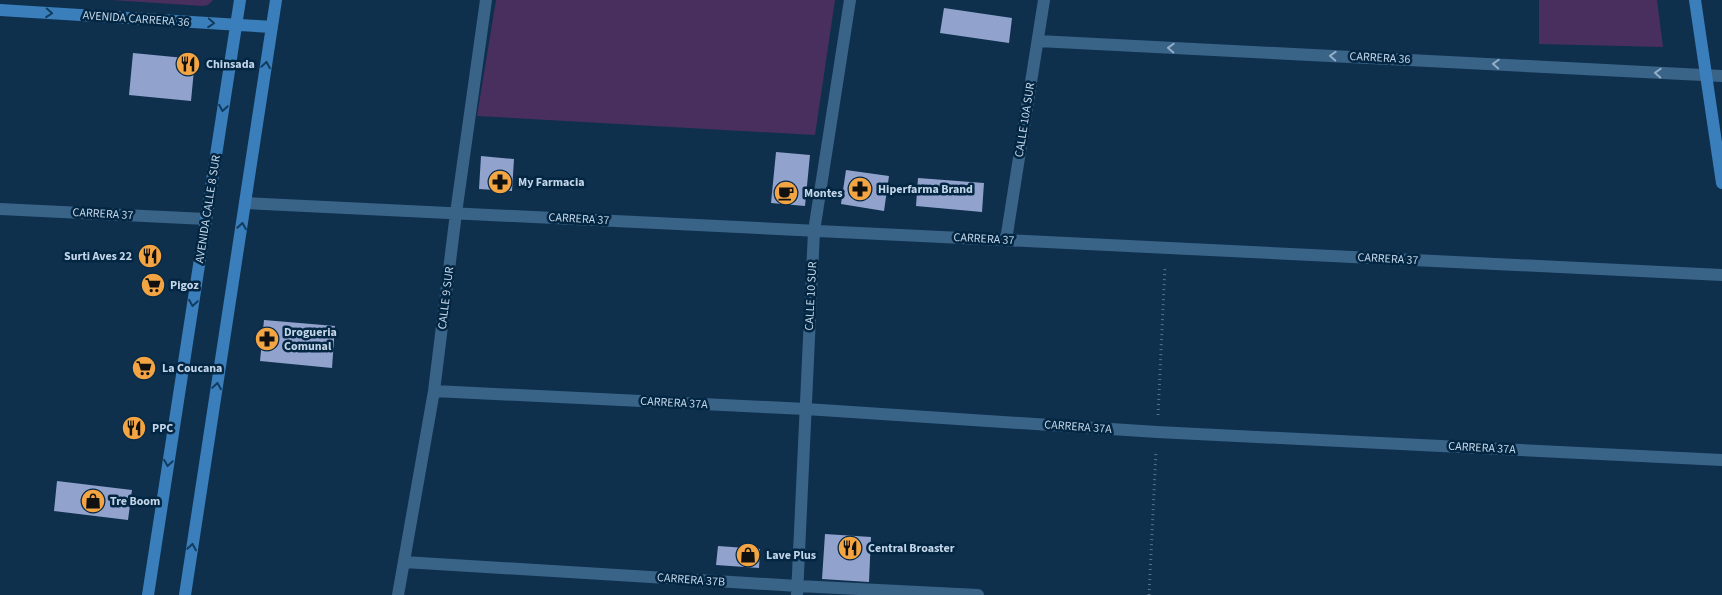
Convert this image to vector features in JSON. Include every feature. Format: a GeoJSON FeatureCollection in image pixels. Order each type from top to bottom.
{"type":"FeatureCollection","features":[{"type":"Feature","properties":{"kind":"main road","name":"AVENIDA CALLE 8 SUR"},"geometry":{"type":"LineString","coordinates":[[148,595],[240,0]]}},
{"type":"Feature","properties":{"kind":"main road"},"geometry":{"type":"LineString","coordinates":[[185,595],[276,0]]}},
{"type":"Feature","properties":{"kind":"main road"},"geometry":{"type":"LineString","coordinates":[[1695,0],[1722,183]]}},
{"type":"Feature","properties":{"kind":"main road","name":"AVENIDA CARRERA 36"},"geometry":{"type":"LineString","coordinates":[[0,10],[272,27]]}},
{"type":"Feature","properties":{"kind":"street","name":"CALLE 9 SUR"},"geometry":{"type":"LineString","coordinates":[[398,595],[434,391],[456,213],[486,0]]}},
{"type":"Feature","properties":{"kind":"street","name":"CALLE 10 SUR"},"geometry":{"type":"LineString","coordinates":[[797,591],[814,231],[850,0]]}},
{"type":"Feature","properties":{"kind":"street","name":"CALLE 10A SUR"},"geometry":{"type":"LineString","coordinates":[[1006,240],[1044,0]]}},
{"type":"Feature","properties":{"kind":"street","name":"CARRERA 36"},"geometry":{"type":"LineString","coordinates":[[1038,41],[1722,76]]}},
{"type":"Feature","properties":{"kind":"street","name":"CARRERA 37"},"geometry":{"type":"LineString","coordinates":[[245,203],[1722,275]]}},
{"type":"Feature","properties":{"kind":"street","name":"CARRERA 37"},"geometry":{"type":"LineString","coordinates":[[0,209],[206,219]]}},
{"type":"Feature","properties":{"kind":"street","name":"CARRERA 37A"},"geometry":{"type":"LineString","coordinates":[[434,391],[806,409],[1157,432],[1722,460]]}},
{"type":"Feature","properties":{"kind":"street","name":"CARRERA 37B"},"geometry":{"type":"LineString","coordinates":[[404,562],[797,591],[978,595]]}},
{"type":"Feature","properties":{"kind":"shaded area"},"geometry":{"type":"Polygon","coordinates":[[[111,0],[213,0],[208,5],[203,6],[111,0]]]}},
{"type":"Feature","properties":{"kind":"shaded area"},"geometry":{"type":"Polygon","coordinates":[[[496,0],[835,0],[815,135],[477,116],[496,0]]]}},
{"type":"Feature","properties":{"kind":"shaded area"},"geometry":{"type":"Polygon","coordinates":[[[1539,0],[1657,0],[1663,47],[1539,44],[1539,0]]]}},
{"type":"Feature","properties":{"kind":"building"},"geometry":{"type":"Polygon","coordinates":[[[944,8],[1012,18],[1009,43],[940,33],[944,8]]]}},
{"type":"Feature","properties":{"kind":"building"},"geometry":{"type":"Polygon","coordinates":[[[133,53],[195,59],[191,101],[129,95],[133,53]]]}},
{"type":"Feature","properties":{"kind":"building"},"geometry":{"type":"Polygon","coordinates":[[[776,152],[810,155],[805,206],[771,203],[776,152]]]}},
{"type":"Feature","properties":{"kind":"building"},"geometry":{"type":"Polygon","coordinates":[[[481,156],[514,159],[512,191],[479,189],[481,156]]]}},
{"type":"Feature","properties":{"kind":"building"},"geometry":{"type":"Polygon","coordinates":[[[846,170],[889,176],[884,211],[841,204],[846,170]]]}},
{"type":"Feature","properties":{"kind":"building"},"geometry":{"type":"Polygon","coordinates":[[[918,178],[984,183],[982,212],[916,206],[918,178]]]}},
{"type":"Feature","properties":{"kind":"building"},"geometry":{"type":"Polygon","coordinates":[[[264,320],[335,326],[332,368],[260,361],[264,320]]]}},
{"type":"Feature","properties":{"kind":"building","name":"Tre Boom"},"geometry":{"type":"Polygon","coordinates":[[[57,481],[132,490],[128,520],[54,511],[57,481]]]}},
{"type":"Feature","properties":{"kind":"building"},"geometry":{"type":"Polygon","coordinates":[[[825,534],[871,537],[869,582],[822,579],[825,534]]]}},
{"type":"Feature","properties":{"kind":"building"},"geometry":{"type":"Polygon","coordinates":[[[718,546],[760,549],[759,568],[716,565],[718,546]]]}},
{"type":"Feature","properties":{"kind":"place","name":"Chinsada"},"geometry":{"type":"Point","coordinates":[188,64]}},
{"type":"Feature","properties":{"kind":"place","name":"My Farmacia"},"geometry":{"type":"Point","coordinates":[500,182]}},
{"type":"Feature","properties":{"kind":"place","name":"Hiperfarma Brand"},"geometry":{"type":"Point","coordinates":[860,189]}},
{"type":"Feature","properties":{"kind":"place","name":"Montes"},"geometry":{"type":"Point","coordinates":[786,193]}},
{"type":"Feature","properties":{"kind":"place","name":"Surti Aves 22"},"geometry":{"type":"Point","coordinates":[150,256]}},
{"type":"Feature","properties":{"kind":"place","name":"Pigoz"},"geometry":{"type":"Point","coordinates":[153,285]}},
{"type":"Feature","properties":{"kind":"place","name":"Drogueria Comunal"},"geometry":{"type":"Point","coordinates":[267,339]}},
{"type":"Feature","properties":{"kind":"place","name":"La Coucana"},"geometry":{"type":"Point","coordinates":[144,368]}},
{"type":"Feature","properties":{"kind":"place","name":"PPC"},"geometry":{"type":"Point","coordinates":[134,428]}},
{"type":"Feature","properties":{"kind":"place","name":"Tre Boom"},"geometry":{"type":"Point","coordinates":[93,501]}},
{"type":"Feature","properties":{"kind":"place","name":"Central Broaster"},"geometry":{"type":"Point","coordinates":[850,548]}},
{"type":"Feature","properties":{"kind":"place","name":"Lave Plus"},"geometry":{"type":"Point","coordinates":[748,555]}}]}
